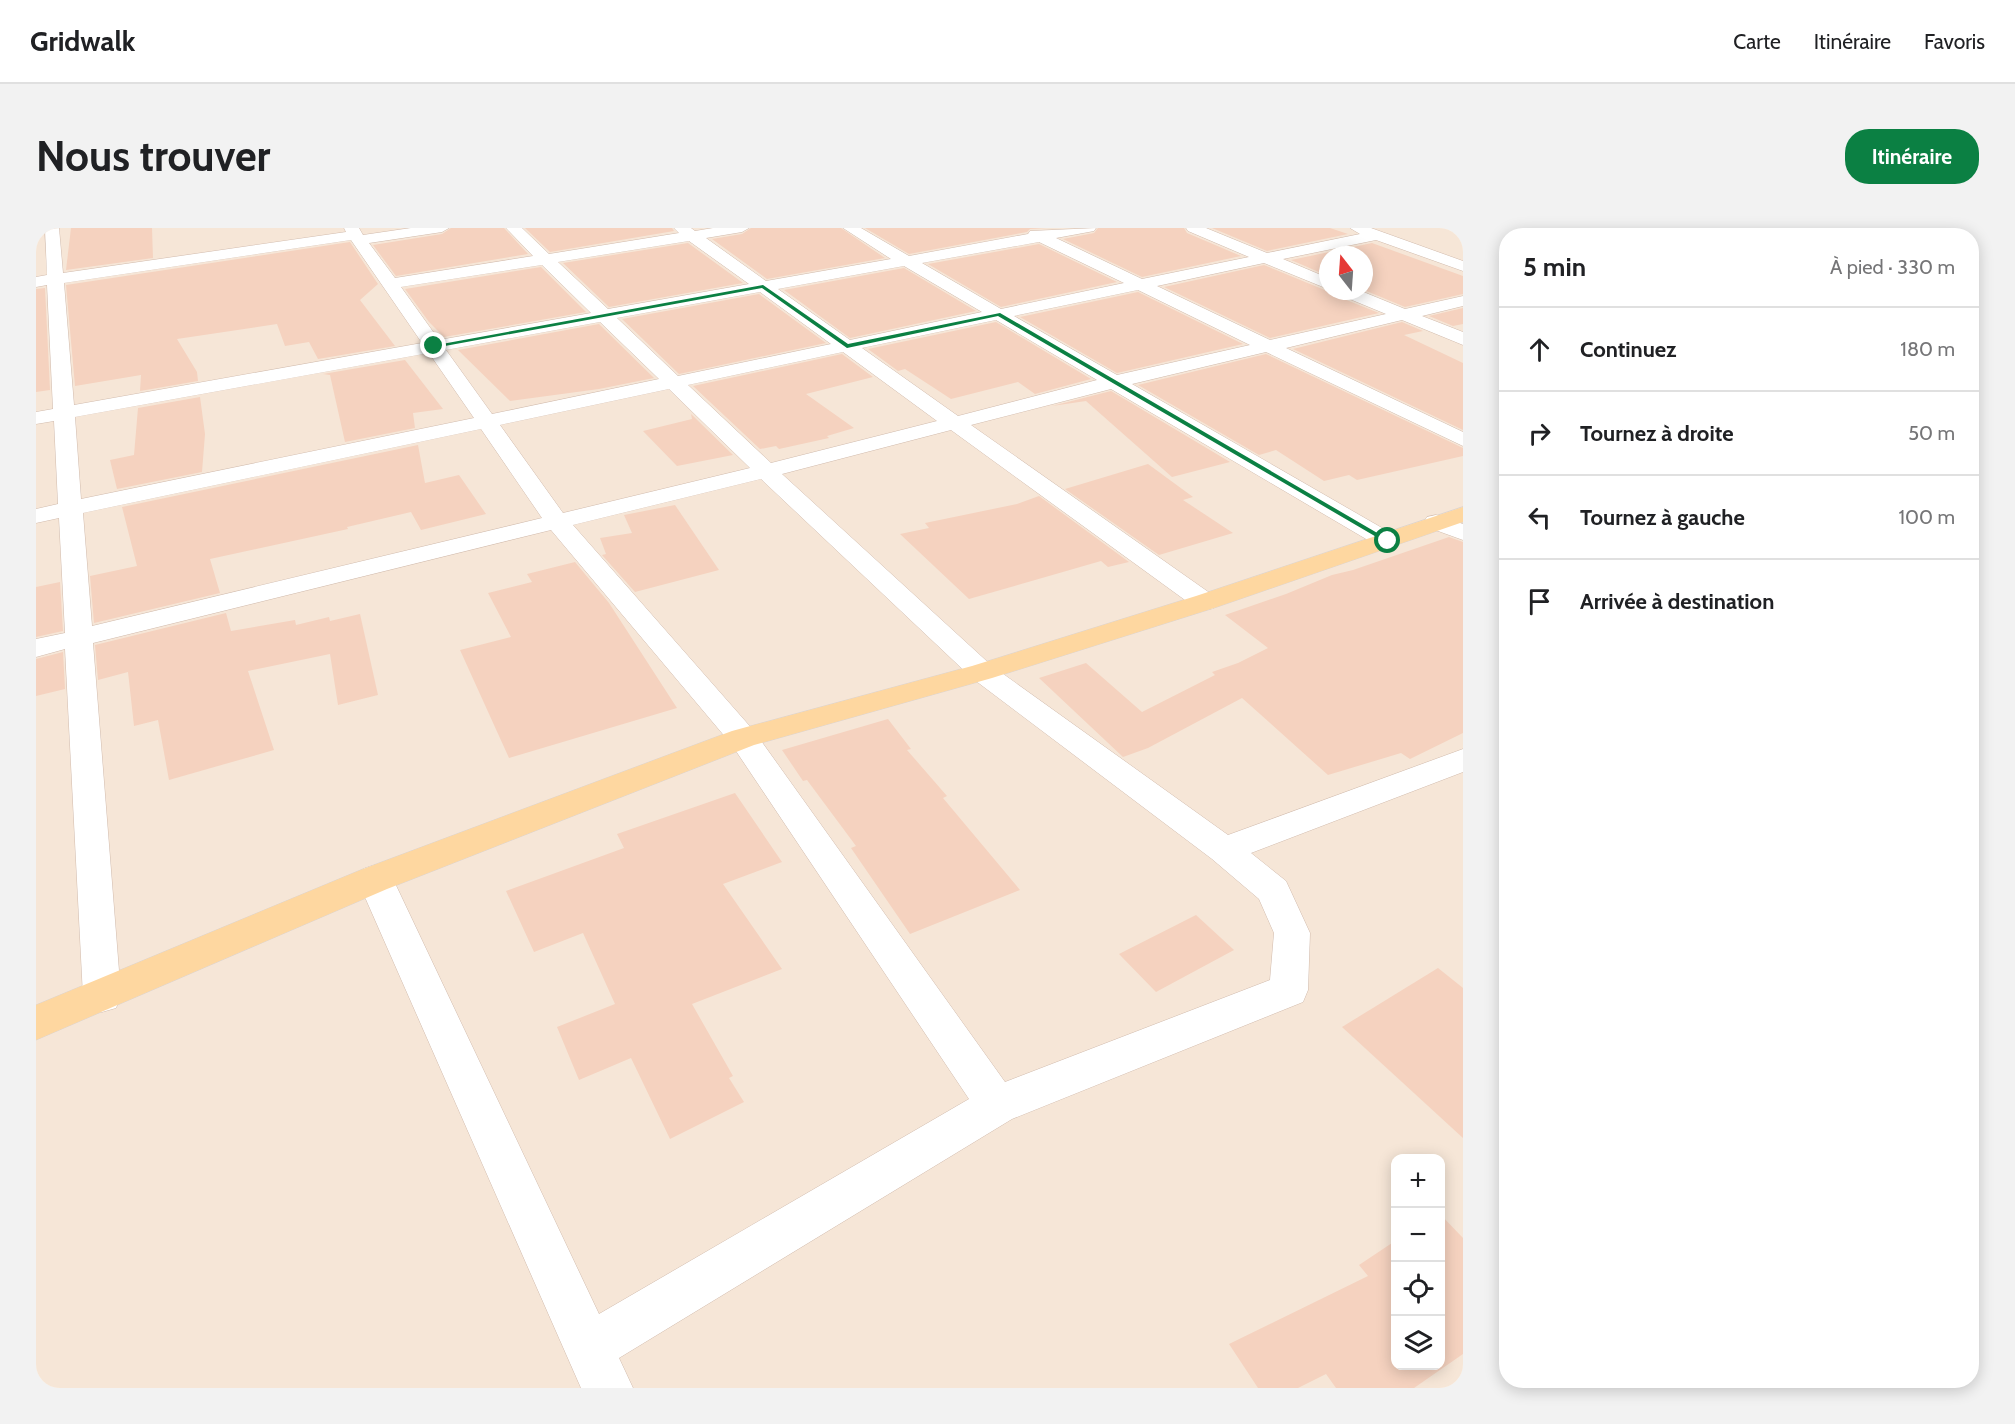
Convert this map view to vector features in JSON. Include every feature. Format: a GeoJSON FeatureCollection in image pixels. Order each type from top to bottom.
{"type":"FeatureCollection","features":[{"type":"Feature","properties":{"kind":"main road"},"geometry":{"type":"LineString","coordinates":[[36,1023],[375,879],[743,738],[982,672],[1205,602],[1450,518]]}},
{"type":"Feature","properties":{"kind":"street"},"geometry":{"type":"LineString","coordinates":[[52,228],[46,281],[64,413],[102,996]]}},
{"type":"Feature","properties":{"kind":"street"},"geometry":{"type":"LineString","coordinates":[[46,281],[355,234],[442,228]]}},
{"type":"Feature","properties":{"kind":"street"},"geometry":{"type":"LineString","coordinates":[[513,228],[766,471],[982,672],[1224,850],[1273,891],[1292,933],[1289,990],[997,1105],[589,1348]]}},
{"type":"Feature","properties":{"kind":"street"},"geometry":{"type":"LineString","coordinates":[[390,284],[546,260],[687,232],[742,228]]}},
{"type":"Feature","properties":{"kind":"street"},"geometry":{"type":"LineString","coordinates":[[850,228],[1388,541]]}},
{"type":"Feature","properties":{"kind":"street"},"geometry":{"type":"LineString","coordinates":[[1022,228],[1463,440]]}},
{"type":"Feature","properties":{"kind":"street"},"geometry":{"type":"LineString","coordinates":[[36,418],[1089,228]]}},
{"type":"Feature","properties":{"kind":"street"},"geometry":{"type":"LineString","coordinates":[[1193,228],[1319,280]]}},
{"type":"Feature","properties":{"kind":"street"},"geometry":{"type":"LineString","coordinates":[[1357,228],[1463,266]]}},
{"type":"Feature","properties":{"kind":"street"},"geometry":{"type":"LineString","coordinates":[[687,232],[1205,602]]}},
{"type":"Feature","properties":{"kind":"street"},"geometry":{"type":"LineString","coordinates":[[355,234],[557,522],[743,738],[997,1105]]}},
{"type":"Feature","properties":{"kind":"street"},"geometry":{"type":"LineString","coordinates":[[36,516],[1377,235]]}},
{"type":"Feature","properties":{"kind":"street"},"geometry":{"type":"LineString","coordinates":[[1368,300],[1463,339]]}},
{"type":"Feature","properties":{"kind":"street"},"geometry":{"type":"LineString","coordinates":[[36,648],[766,471],[1113,382],[1463,301]]}},
{"type":"Feature","properties":{"kind":"street"},"geometry":{"type":"LineString","coordinates":[[1450,518],[1463,533]]}},
{"type":"Feature","properties":{"kind":"street"},"geometry":{"type":"LineString","coordinates":[[1224,850],[1463,760]]}},
{"type":"Feature","properties":{"kind":"street"},"geometry":{"type":"LineString","coordinates":[[375,879],[607,1388]]}},
{"type":"Feature","properties":{"kind":"shaded area"},"geometry":{"type":"Polygon","coordinates":[[[36,228],[1463,228],[1463,1388],[36,1388],[36,228]]]}},
{"type":"Feature","properties":{"kind":"building"},"geometry":{"type":"Polygon","coordinates":[[[71,228],[152,228],[153,258],[66,270],[71,228]]]}},
{"type":"Feature","properties":{"kind":"building"},"geometry":{"type":"Polygon","coordinates":[[[451,228],[504,228],[528,254],[396,276],[373,245],[442,234],[451,228]]]}},
{"type":"Feature","properties":{"kind":"building"},"geometry":{"type":"Polygon","coordinates":[[[525,228],[672,228],[674,231],[550,252],[525,228]]]}},
{"type":"Feature","properties":{"kind":"building"},"geometry":{"type":"Polygon","coordinates":[[[751,228],[841,228],[885,258],[767,279],[712,239],[742,234],[751,228]]]}},
{"type":"Feature","properties":{"kind":"building"},"geometry":{"type":"Polygon","coordinates":[[[865,228],[1046,228],[1030,229],[1027,232],[909,254],[865,228]]]}},
{"type":"Feature","properties":{"kind":"building"},"geometry":{"type":"Polygon","coordinates":[[[1098,228],[1184,228],[1187,233],[1241,256],[1142,277],[1063,239],[1094,233],[1098,228]]]}},
{"type":"Feature","properties":{"kind":"building"},"geometry":{"type":"Polygon","coordinates":[[[1212,228],[1330,228],[1348,234],[1267,251],[1212,228]]]}},
{"type":"Feature","properties":{"kind":"building"},"geometry":{"type":"Polygon","coordinates":[[[350,242],[378,284],[360,300],[395,346],[318,359],[309,342],[285,346],[277,324],[177,339],[197,372],[198,381],[140,391],[141,375],[75,386],[66,285],[350,242]]]}},
{"type":"Feature","properties":{"kind":"building"},"geometry":{"type":"Polygon","coordinates":[[[688,243],[743,283],[609,307],[563,263],[688,243]]]}},
{"type":"Feature","properties":{"kind":"building"},"geometry":{"type":"Polygon","coordinates":[[[1372,243],[1463,276],[1463,294],[1405,307],[1373,294],[1373,246],[1358,246],[1372,243]]]}},
{"type":"Feature","properties":{"kind":"building"},"geometry":{"type":"Polygon","coordinates":[[[1039,244],[1117,282],[1001,307],[928,264],[1039,244]]]}},
{"type":"Feature","properties":{"kind":"building"},"geometry":{"type":"Polygon","coordinates":[[[1319,254],[1319,272],[1291,260],[1319,254]]]}},
{"type":"Feature","properties":{"kind":"building"},"geometry":{"type":"Polygon","coordinates":[[[1264,265],[1319,288],[1319,300],[1346,300],[1379,313],[1270,338],[1164,287],[1264,265]]]}},
{"type":"Feature","properties":{"kind":"building"},"geometry":{"type":"Polygon","coordinates":[[[541,267],[586,312],[444,337],[429,322],[405,289],[541,267]]]}},
{"type":"Feature","properties":{"kind":"building"},"geometry":{"type":"Polygon","coordinates":[[[904,268],[976,311],[850,338],[784,290],[904,268]]]}},
{"type":"Feature","properties":{"kind":"building"},"geometry":{"type":"Polygon","coordinates":[[[45,288],[50,390],[36,392],[36,289],[45,288]]]}},
{"type":"Feature","properties":{"kind":"building"},"geometry":{"type":"Polygon","coordinates":[[[1138,292],[1243,344],[1117,373],[1020,317],[1138,292]]]}},
{"type":"Feature","properties":{"kind":"building"},"geometry":{"type":"Polygon","coordinates":[[[759,294],[826,343],[679,374],[622,319],[759,294]]]}},
{"type":"Feature","properties":{"kind":"building"},"geometry":{"type":"Polygon","coordinates":[[[1463,308],[1463,324],[1453,326],[1429,316],[1463,308]]]}},
{"type":"Feature","properties":{"kind":"building"},"geometry":{"type":"Polygon","coordinates":[[[996,322],[1091,379],[1035,394],[1018,382],[951,399],[905,369],[898,371],[868,349],[996,322]]]}},
{"type":"Feature","properties":{"kind":"building"},"geometry":{"type":"Polygon","coordinates":[[[1402,322],[1423,331],[1404,335],[1463,363],[1463,430],[1293,349],[1402,322]]]}},
{"type":"Feature","properties":{"kind":"building"},"geometry":{"type":"Polygon","coordinates":[[[599,324],[654,378],[599,389],[510,401],[458,350],[599,324]]]}},
{"type":"Feature","properties":{"kind":"building"},"geometry":{"type":"Polygon","coordinates":[[[842,354],[873,377],[806,394],[854,428],[827,436],[829,438],[779,449],[776,446],[760,449],[693,386],[842,354]]]}},
{"type":"Feature","properties":{"kind":"building"},"geometry":{"type":"Polygon","coordinates":[[[1266,354],[1463,448],[1463,456],[1357,480],[1349,475],[1324,481],[1276,450],[1259,455],[1138,385],[1266,354]]]}},
{"type":"Feature","properties":{"kind":"building"},"geometry":{"type":"Polygon","coordinates":[[[405,360],[443,409],[413,413],[415,428],[345,442],[330,375],[323,374],[405,360]]]}},
{"type":"Feature","properties":{"kind":"building"},"geometry":{"type":"Polygon","coordinates":[[[1111,391],[1230,462],[1172,477],[1086,401],[1052,406],[1111,391]]]}},
{"type":"Feature","properties":{"kind":"building"},"geometry":{"type":"Polygon","coordinates":[[[200,397],[205,434],[202,472],[117,489],[110,460],[134,455],[138,408],[200,397]]]}},
{"type":"Feature","properties":{"kind":"building"},"geometry":{"type":"Polygon","coordinates":[[[691,414],[733,455],[677,466],[643,431],[692,419],[691,414]]]}},
{"type":"Feature","properties":{"kind":"building"},"geometry":{"type":"Polygon","coordinates":[[[418,445],[425,483],[459,475],[486,514],[421,530],[411,512],[347,527],[348,529],[210,559],[220,593],[94,623],[90,576],[137,566],[122,507],[418,445]]]}},
{"type":"Feature","properties":{"kind":"building"},"geometry":{"type":"Polygon","coordinates":[[[1148,464],[1193,497],[1183,500],[1233,533],[1159,555],[1065,489],[1148,464]]]}},
{"type":"Feature","properties":{"kind":"building"},"geometry":{"type":"Polygon","coordinates":[[[1039,496],[1129,562],[1108,567],[1101,561],[969,599],[900,534],[929,528],[925,523],[1017,504],[1039,496]]]}},
{"type":"Feature","properties":{"kind":"building"},"geometry":{"type":"Polygon","coordinates":[[[675,505],[719,570],[635,592],[602,555],[606,554],[600,538],[632,533],[624,515],[675,505]]]}},
{"type":"Feature","properties":{"kind":"building"},"geometry":{"type":"Polygon","coordinates":[[[1449,537],[1463,542],[1463,733],[1410,759],[1401,753],[1328,775],[1242,698],[1148,748],[1123,757],[1039,678],[1086,663],[1142,712],[1215,675],[1212,672],[1238,663],[1268,648],[1225,615],[1332,575],[1449,537]]]}},
{"type":"Feature","properties":{"kind":"building"},"geometry":{"type":"Polygon","coordinates":[[[575,562],[609,603],[677,708],[509,758],[460,650],[511,637],[488,593],[532,582],[527,574],[575,562]]]}},
{"type":"Feature","properties":{"kind":"building"},"geometry":{"type":"Polygon","coordinates":[[[60,582],[63,631],[36,637],[36,587],[60,582]]]}},
{"type":"Feature","properties":{"kind":"building"},"geometry":{"type":"Polygon","coordinates":[[[226,613],[231,631],[295,620],[296,625],[329,617],[330,621],[360,614],[378,695],[338,705],[330,654],[248,671],[274,750],[169,780],[158,720],[134,726],[128,672],[98,680],[95,645],[226,613]]]}},
{"type":"Feature","properties":{"kind":"building"},"geometry":{"type":"Polygon","coordinates":[[[63,652],[65,689],[36,696],[36,659],[63,652]]]}},
{"type":"Feature","properties":{"kind":"building"},"geometry":{"type":"Polygon","coordinates":[[[888,719],[911,749],[907,750],[947,796],[943,798],[1020,890],[910,934],[851,848],[856,846],[807,780],[803,781],[782,750],[888,719]]]}},
{"type":"Feature","properties":{"kind":"building"},"geometry":{"type":"Polygon","coordinates":[[[735,793],[782,862],[723,884],[782,969],[692,1004],[733,1076],[729,1078],[744,1102],[670,1139],[631,1058],[579,1080],[557,1027],[615,1004],[583,933],[534,952],[506,891],[624,848],[617,834],[735,793]]]}},
{"type":"Feature","properties":{"kind":"building"},"geometry":{"type":"Polygon","coordinates":[[[1196,915],[1234,950],[1156,992],[1119,954],[1196,915]]]}},
{"type":"Feature","properties":{"kind":"building"},"geometry":{"type":"Polygon","coordinates":[[[1438,968],[1463,988],[1463,1138],[1342,1027],[1438,968]]]}},
{"type":"Feature","properties":{"kind":"building"},"geometry":{"type":"Polygon","coordinates":[[[1445,1219],[1463,1238],[1463,1354],[1445,1366],[1445,1219]]]}},
{"type":"Feature","properties":{"kind":"building"},"geometry":{"type":"Polygon","coordinates":[[[1391,1244],[1391,1370],[1440,1370],[1414,1388],[1336,1388],[1326,1374],[1298,1388],[1258,1388],[1229,1344],[1368,1276],[1359,1265],[1391,1244]]]}},
{"type":"Feature","properties":{"kind":"route"},"geometry":{"type":"LineString","coordinates":[[434,346],[763,287],[847,346],[999,315],[1388,541]]}}]}
